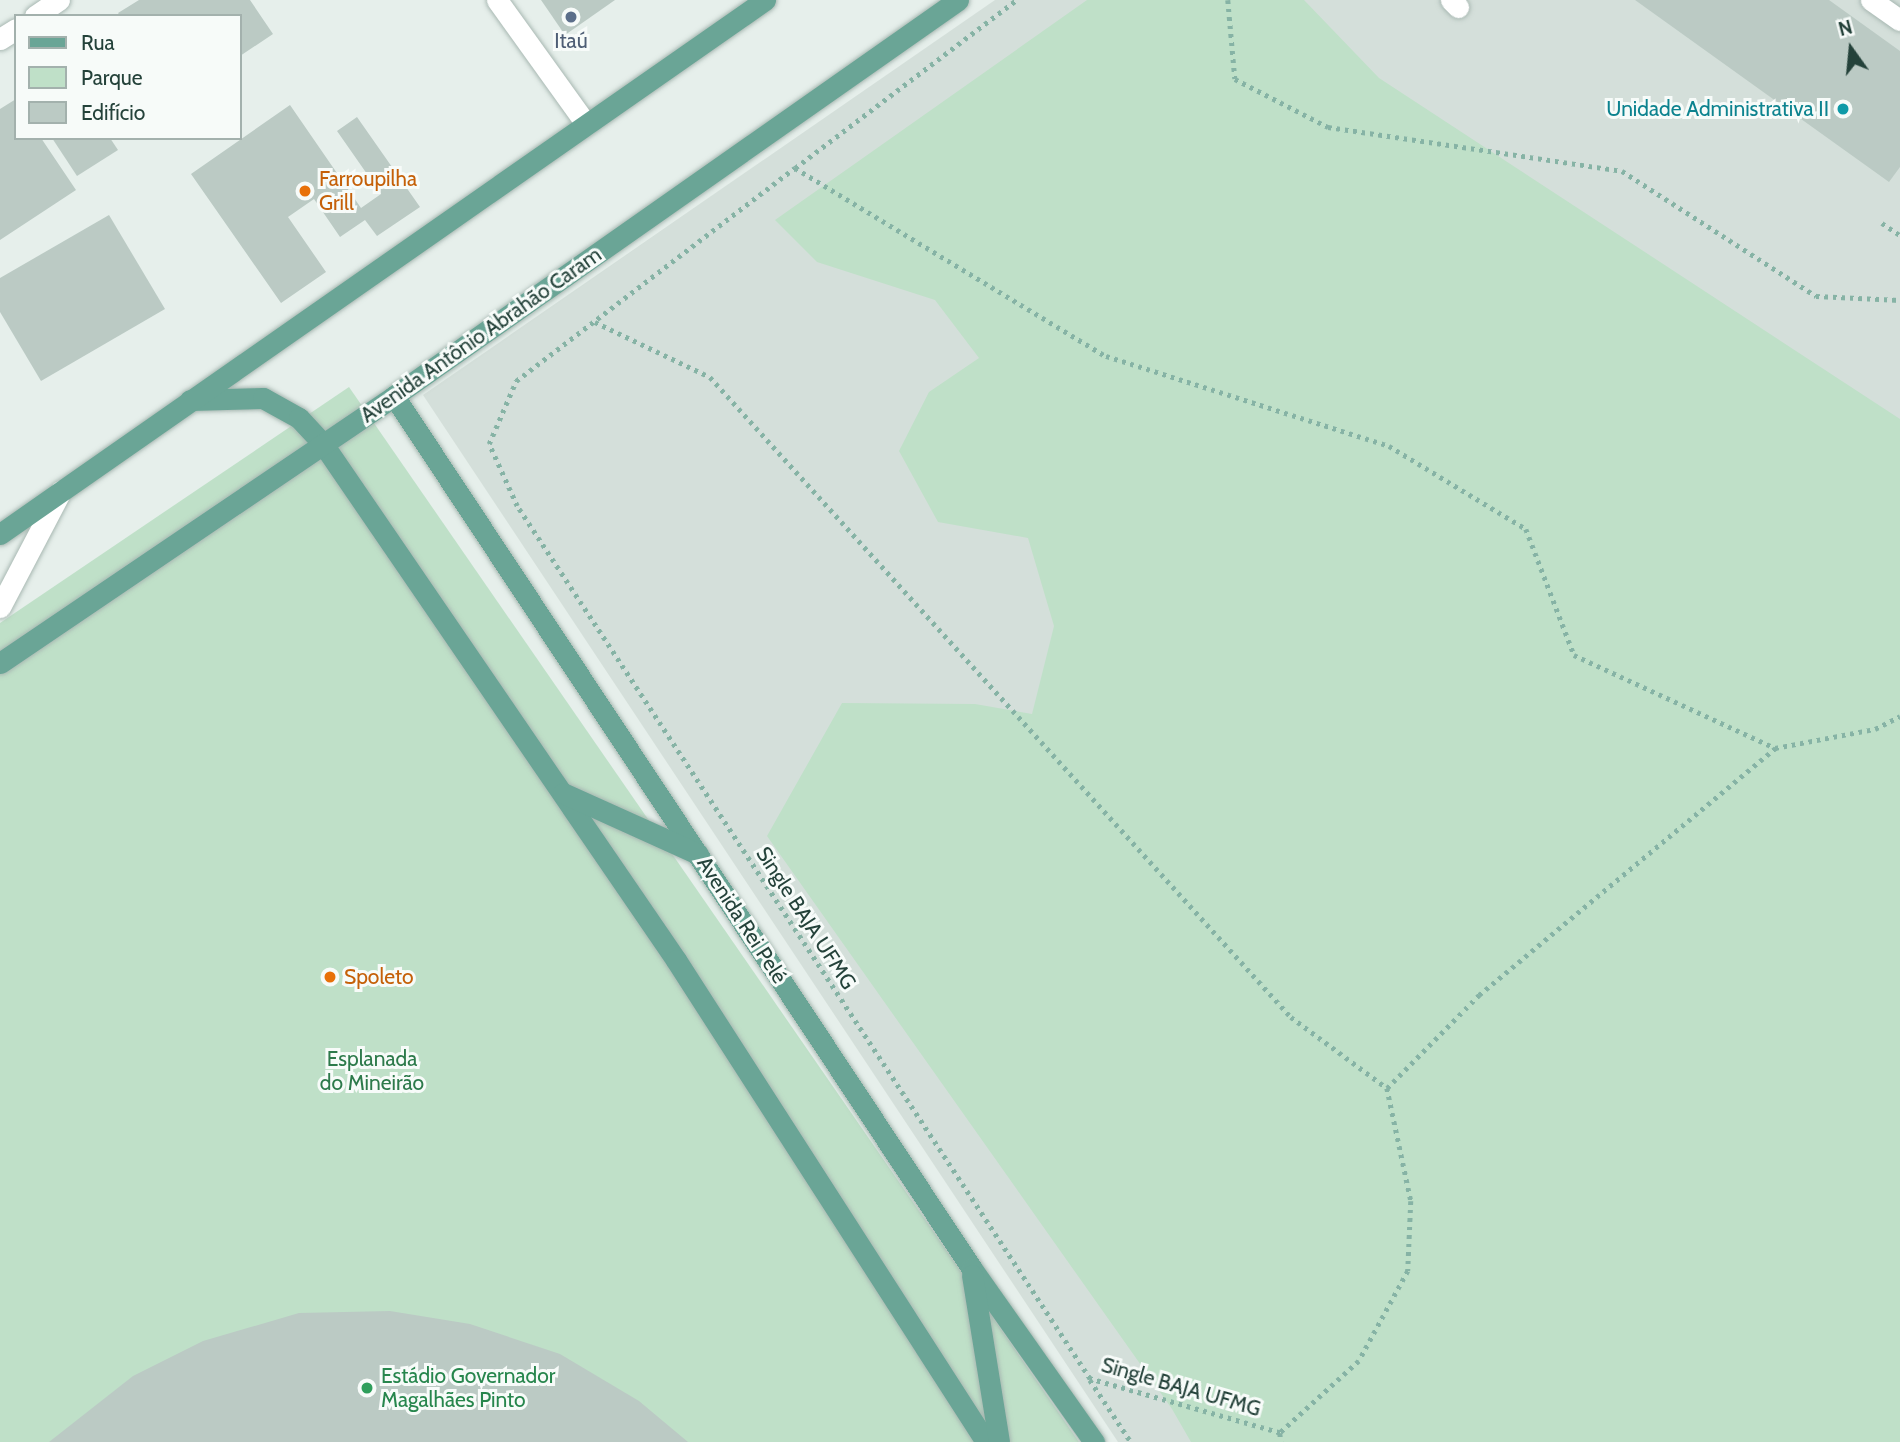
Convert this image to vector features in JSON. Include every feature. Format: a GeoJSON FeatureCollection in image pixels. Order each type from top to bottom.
{"type":"FeatureCollection","features":[{"type":"Feature","properties":{"kind":"main road"},"geometry":{"type":"LineString","coordinates":[[0,534],[765,0]]}},
{"type":"Feature","properties":{"kind":"main road","name":"Avenida Antônio Abrahão Caram"},"geometry":{"type":"LineString","coordinates":[[0,663],[394,397],[958,0]]}},
{"type":"Feature","properties":{"kind":"main road","name":"Avenida Rei Pelé"},"geometry":{"type":"LineString","coordinates":[[394,397],[972,1269],[1094,1442]]}},
{"type":"Feature","properties":{"kind":"main road"},"geometry":{"type":"LineString","coordinates":[[190,400],[263,398],[299,418],[323,444],[676,960],[985,1442]]}},
{"type":"Feature","properties":{"kind":"main road"},"geometry":{"type":"LineString","coordinates":[[563,793],[698,854]]}},
{"type":"Feature","properties":{"kind":"main road"},"geometry":{"type":"LineString","coordinates":[[972,1269],[999,1442]]}},
{"type":"Feature","properties":{"kind":"street"},"geometry":{"type":"LineString","coordinates":[[38,14],[58,0]]}},
{"type":"Feature","properties":{"kind":"street"},"geometry":{"type":"LineString","coordinates":[[497,0],[586,124]]}},
{"type":"Feature","properties":{"kind":"street"},"geometry":{"type":"LineString","coordinates":[[1871,0],[1900,20]]}},
{"type":"Feature","properties":{"kind":"street"},"geometry":{"type":"LineString","coordinates":[[0,607],[61,491]]}},
{"type":"Feature","properties":{"kind":"path","name":"Single BAJA UFMG"},"geometry":{"type":"LineString","coordinates":[[1016,0],[516,382],[489,444],[517,506],[1090,1379],[1280,1433]]}},
{"type":"Feature","properties":{"kind":"path"},"geometry":{"type":"LineString","coordinates":[[1228,0],[1236,79],[1328,127],[1622,171],[1816,296],[1900,300]]}},
{"type":"Feature","properties":{"kind":"path"},"geometry":{"type":"LineString","coordinates":[[796,168],[1106,356],[1389,446],[1526,529],[1574,655],[1775,748]]}},
{"type":"Feature","properties":{"kind":"path"},"geometry":{"type":"LineString","coordinates":[[1882,223],[1900,235]]}},
{"type":"Feature","properties":{"kind":"path"},"geometry":{"type":"LineString","coordinates":[[595,322],[710,377],[1292,1017],[1387,1088],[1411,1201],[1408,1271],[1359,1361],[1280,1433],[1281,1442]]}},
{"type":"Feature","properties":{"kind":"path"},"geometry":{"type":"LineString","coordinates":[[1387,1088],[1479,995],[1775,748],[1875,729],[1900,716]]}},
{"type":"Feature","properties":{"kind":"path"},"geometry":{"type":"LineString","coordinates":[[1090,1379],[1131,1442]]}},
{"type":"Feature","properties":{"kind":"shaded area"},"geometry":{"type":"Polygon","coordinates":[[[995,0],[1900,0],[1900,1442],[1118,1442],[423,395],[995,0]]]}},
{"type":"Feature","properties":{"kind":"green space"},"geometry":{"type":"Polygon","coordinates":[[[1087,0],[1304,0],[1379,78],[1900,419],[1900,1442],[1191,1442],[1172,1409],[767,836],[842,703],[975,704],[1032,714],[1054,626],[1028,538],[938,522],[899,451],[929,392],[979,358],[935,300],[817,262],[775,220],[1087,0]]]}},
{"type":"Feature","properties":{"kind":"green space","name":"Esplanada do Mineirão"},"geometry":{"type":"Polygon","coordinates":[[[349,387],[1079,1442],[0,1442],[0,623],[349,387]]]}},
{"type":"Feature","properties":{"kind":"building"},"geometry":{"type":"Polygon","coordinates":[[[139,0],[250,0],[273,34],[242,55],[242,14],[118,13],[139,0]]]}},
{"type":"Feature","properties":{"kind":"building","name":"Itaú"},"geometry":{"type":"Polygon","coordinates":[[[541,0],[615,0],[565,35],[541,0]]]}},
{"type":"Feature","properties":{"kind":"building","name":"Unidade Administrativa II"},"geometry":{"type":"Polygon","coordinates":[[[1635,0],[1829,0],[1900,51],[1900,167],[1889,182],[1635,0]]]}},
{"type":"Feature","properties":{"kind":"building"},"geometry":{"type":"Polygon","coordinates":[[[14,100],[14,140],[42,140],[76,190],[0,240],[0,109],[14,100]]]}},
{"type":"Feature","properties":{"kind":"building"},"geometry":{"type":"Polygon","coordinates":[[[290,105],[361,208],[381,194],[337,131],[357,117],[420,207],[377,236],[365,220],[340,237],[314,199],[288,217],[326,272],[281,303],[191,174],[290,105]]]}},
{"type":"Feature","properties":{"kind":"building"},"geometry":{"type":"Polygon","coordinates":[[[53,140],[111,140],[118,150],[77,176],[53,140]]]}},
{"type":"Feature","properties":{"kind":"building"},"geometry":{"type":"Polygon","coordinates":[[[109,215],[165,309],[41,381],[0,312],[0,278],[109,215]]]}},
{"type":"Feature","properties":{"kind":"building","name":"Estádio Governador Magalhães Pinto"},"geometry":{"type":"Polygon","coordinates":[[[390,1311],[470,1324],[560,1354],[639,1401],[688,1442],[49,1442],[133,1376],[203,1341],[299,1313],[390,1311]]]}},
{"type":"Feature","properties":{"kind":"place","name":"Itaú"},"geometry":{"type":"Point","coordinates":[571,17]}},
{"type":"Feature","properties":{"kind":"place","name":"Unidade Administrativa II"},"geometry":{"type":"Point","coordinates":[1843,109]}},
{"type":"Feature","properties":{"kind":"place","name":"Farroupilha Grill"},"geometry":{"type":"Point","coordinates":[305,191]}},
{"type":"Feature","properties":{"kind":"place","name":"Spoleto"},"geometry":{"type":"Point","coordinates":[330,977]}},
{"type":"Feature","properties":{"kind":"place","name":"Estádio Governador Magalhães Pinto"},"geometry":{"type":"Point","coordinates":[367,1388]}}]}
